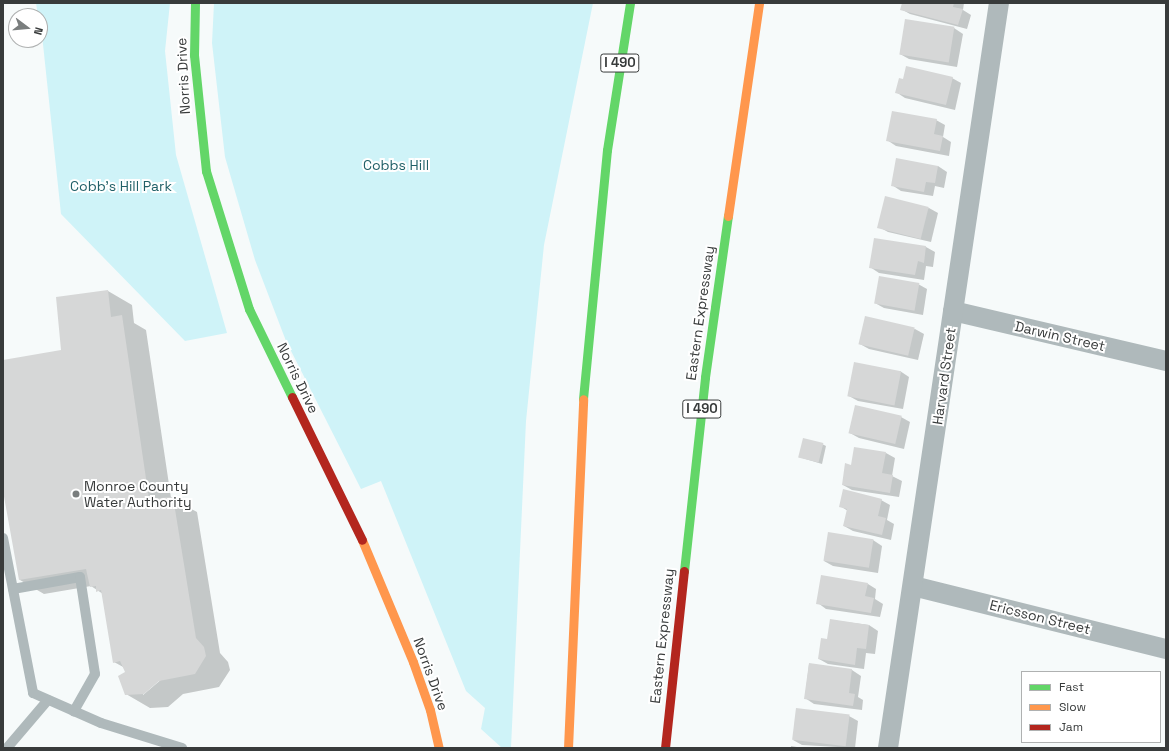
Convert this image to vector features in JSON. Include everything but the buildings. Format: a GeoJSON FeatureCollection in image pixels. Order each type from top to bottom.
{"type":"FeatureCollection","features":[{"type":"Feature","properties":{"kind":"main road","name":"Norris Drive"},"geometry":{"type":"LineString","coordinates":[[195,3],[194,55],[206,171],[249,309],[360,536],[413,662],[430,710],[439,748]]}},
{"type":"Feature","properties":{"kind":"main road","name":"I 490"},"geometry":{"type":"LineString","coordinates":[[568,748],[579,467],[590,304],[607,150],[630,3]]}},
{"type":"Feature","properties":{"kind":"main road","name":"Eastern Expressway"},"geometry":{"type":"LineString","coordinates":[[664,748],[705,377],[759,3]]}},
{"type":"Feature","properties":{"kind":"main road"},"geometry":{"type":"LineString","coordinates":[[749,71],[764,3]]}},
{"type":"Feature","properties":{"kind":"street","name":"Harvard Street"},"geometry":{"type":"LineString","coordinates":[[888,748],[999,3]]}},
{"type":"Feature","properties":{"kind":"street","name":"Darwin Street"},"geometry":{"type":"LineString","coordinates":[[953,311],[1166,361]]}},
{"type":"Feature","properties":{"kind":"street","name":"Ericsson Street"},"geometry":{"type":"LineString","coordinates":[[913,586],[1166,649]]}},
{"type":"Feature","properties":{"kind":"lane"},"geometry":{"type":"LineString","coordinates":[[3,538],[33,693],[101,723],[182,748]]}},
{"type":"Feature","properties":{"kind":"lane"},"geometry":{"type":"LineString","coordinates":[[13,589],[80,577],[96,674],[74,712]]}},
{"type":"Feature","properties":{"kind":"lane"},"geometry":{"type":"LineString","coordinates":[[7,748],[48,700]]}},
{"type":"Feature","properties":{"kind":"green space","name":"Cobb's Hill Park"},"geometry":{"type":"Polygon","coordinates":[[[36,3],[170,3],[165,51],[176,155],[227,333],[185,341],[61,214],[43,48],[48,48],[48,8],[37,8],[36,3]]]}},
{"type":"Feature","properties":{"kind":"green space","name":"Cobbs Hill"},"geometry":{"type":"Polygon","coordinates":[[[214,3],[593,3],[544,245],[526,421],[511,748],[502,748],[481,729],[485,708],[466,691],[381,481],[361,489],[286,341],[255,260],[225,157],[212,43],[214,3]]]}},
{"type":"Feature","properties":{"kind":"traffic: fast"},"geometry":{"type":"LineString","coordinates":[[195,3],[194,55],[206,171],[249,309],[292,397]]}},
{"type":"Feature","properties":{"kind":"traffic: fast"},"geometry":{"type":"LineString","coordinates":[[583,399],[607,150],[630,3]]}},
{"type":"Feature","properties":{"kind":"traffic: fast"},"geometry":{"type":"LineString","coordinates":[[684,571],[705,377],[728,216]]}},
{"type":"Feature","properties":{"kind":"traffic: slow"},"geometry":{"type":"LineString","coordinates":[[728,216],[759,3]]}},
{"type":"Feature","properties":{"kind":"traffic: slow"},"geometry":{"type":"LineString","coordinates":[[568,748],[583,399]]}},
{"type":"Feature","properties":{"kind":"traffic: slow"},"geometry":{"type":"LineString","coordinates":[[362,540],[413,662],[430,710],[439,748]]}},
{"type":"Feature","properties":{"kind":"traffic: jam"},"geometry":{"type":"LineString","coordinates":[[292,397],[362,540]]}},
{"type":"Feature","properties":{"kind":"traffic: jam"},"geometry":{"type":"LineString","coordinates":[[665,748],[684,571]]}},
{"type":"Feature","properties":{"kind":"place","name":"Monroe County Water Authority"},"geometry":{"type":"Point","coordinates":[76,494]}}]}
